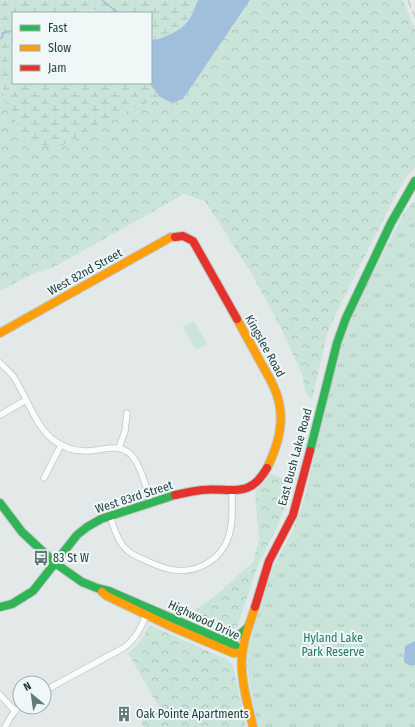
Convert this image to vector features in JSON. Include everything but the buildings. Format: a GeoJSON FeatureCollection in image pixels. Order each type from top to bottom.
{"type":"FeatureCollection","features":[{"type":"Feature","properties":{"kind":"street","name":"East Bush Lake Road"},"geometry":{"type":"LineString","coordinates":[[253,727],[244,686],[241,662],[242,652],[264,574],[269,561],[293,515],[337,343],[346,318],[398,210],[415,181]]}},
{"type":"Feature","properties":{"kind":"street","name":"East Bush Lake Road"},"geometry":{"type":"LineString","coordinates":[[405,200],[415,193]]}},
{"type":"Feature","properties":{"kind":"street","name":"West 82nd Street"},"geometry":{"type":"LineString","coordinates":[[0,333],[171,237],[183,236]]}},
{"type":"Feature","properties":{"kind":"street","name":"Kingslee Road"},"geometry":{"type":"LineString","coordinates":[[183,236],[193,241],[239,322],[278,396],[282,418],[280,430],[269,467],[259,479]]}},
{"type":"Feature","properties":{"kind":"street"},"geometry":{"type":"LineString","coordinates":[[0,363],[12,375],[42,429],[61,445],[67,448],[87,451],[119,448],[130,454],[139,466],[151,503]]}},
{"type":"Feature","properties":{"kind":"street"},"geometry":{"type":"LineString","coordinates":[[0,415],[26,400]]}},
{"type":"Feature","properties":{"kind":"street"},"geometry":{"type":"LineString","coordinates":[[119,448],[125,431],[127,412]]}},
{"type":"Feature","properties":{"kind":"street"},"geometry":{"type":"LineString","coordinates":[[44,478],[61,445]]}},
{"type":"Feature","properties":{"kind":"street","name":"West 83rd Street"},"geometry":{"type":"LineString","coordinates":[[0,607],[12,604],[33,591],[75,537],[92,524],[110,516],[179,495],[203,490],[241,490],[248,488],[259,479]]}},
{"type":"Feature","properties":{"kind":"street"},"geometry":{"type":"LineString","coordinates":[[110,516],[116,534],[124,548],[131,553],[172,570],[193,570],[212,561],[226,544],[230,535],[232,490]]}},
{"type":"Feature","properties":{"kind":"street","name":"Highwood Drive"},"geometry":{"type":"LineString","coordinates":[[0,503],[22,532],[36,546],[55,563],[82,582],[96,588],[106,596],[219,639],[236,646],[242,652]]}},
{"type":"Feature","properties":{"kind":"street"},"geometry":{"type":"LineString","coordinates":[[52,687],[125,647],[137,634],[148,612]]}},
{"type":"Feature","properties":{"kind":"street","name":"Highwood Drive"},"geometry":{"type":"LineString","coordinates":[[148,612],[233,653],[242,652]]}},
{"type":"Feature","properties":{"kind":"street"},"geometry":{"type":"LineString","coordinates":[[219,639],[228,640],[236,638],[240,636],[250,625]]}},
{"type":"Feature","properties":{"kind":"street"},"geometry":{"type":"LineString","coordinates":[[0,695],[12,707]]}},
{"type":"Feature","properties":{"kind":"street"},"geometry":{"type":"LineString","coordinates":[[5,727],[12,714]]}},
{"type":"Feature","properties":{"kind":"green space"},"geometry":{"type":"Polygon","coordinates":[[[0,0],[198,0],[189,20],[182,28],[172,34],[152,41],[152,12],[97,12],[94,10],[82,10],[82,12],[12,12],[12,84],[150,84],[160,97],[103,121],[60,147],[34,144],[18,125],[4,98],[0,60],[0,0]]]}},
{"type":"Feature","properties":{"kind":"green space"},"geometry":{"type":"Polygon","coordinates":[[[250,0],[403,0],[415,29],[415,168],[407,176],[398,191],[336,313],[327,334],[312,399],[306,394],[302,374],[281,328],[253,276],[205,201],[184,194],[54,267],[37,272],[0,291],[0,60],[4,98],[60,147],[103,121],[160,97],[172,103],[183,99],[250,0]]]}},
{"type":"Feature","properties":{"kind":"green space","name":"Hyland Lake Park Reserve"},"geometry":{"type":"Polygon","coordinates":[[[415,200],[415,727],[257,727],[248,674],[247,657],[250,641],[270,573],[293,530],[303,504],[338,355],[352,314],[404,213],[415,200]]]}},
{"type":"Feature","properties":{"kind":"green space"},"geometry":{"type":"Polygon","coordinates":[[[194,321],[207,344],[196,350],[183,327],[194,321]]]}},
{"type":"Feature","properties":{"kind":"green space"},"geometry":{"type":"Polygon","coordinates":[[[270,473],[291,482],[279,523],[258,565],[237,627],[231,630],[223,631],[186,616],[215,596],[253,562],[259,539],[255,491],[264,483],[270,473]]]}},
{"type":"Feature","properties":{"kind":"green space"},"geometry":{"type":"Polygon","coordinates":[[[149,625],[228,660],[233,665],[246,727],[144,727],[141,722],[159,707],[128,653],[138,644],[149,625]]]}},
{"type":"Feature","properties":{"kind":"water"},"geometry":{"type":"Polygon","coordinates":[[[198,0],[250,0],[183,99],[172,103],[160,97],[150,84],[152,84],[152,41],[172,34],[182,28],[190,18],[198,0]]]}},
{"type":"Feature","properties":{"kind":"water"},"geometry":{"type":"Polygon","coordinates":[[[415,641],[415,665],[408,665],[404,662],[405,646],[415,641]]]}},
{"type":"Feature","properties":{"kind":"waterway"},"geometry":{"type":"LineString","coordinates":[[102,0],[117,12]]}},
{"type":"Feature","properties":{"kind":"waterway"},"geometry":{"type":"LineString","coordinates":[[0,38],[2,38],[3,33],[12,31]]}},
{"type":"Feature","properties":{"kind":"railway"},"geometry":{"type":"LineString","coordinates":[[408,0],[415,17]]}},
{"type":"Feature","properties":{"kind":"traffic: fast"},"geometry":{"type":"LineString","coordinates":[[310,451],[337,343],[346,318],[391,223],[415,181]]}},
{"type":"Feature","properties":{"kind":"traffic: fast"},"geometry":{"type":"LineString","coordinates":[[0,607],[12,604],[33,591],[77,535],[87,527],[101,519],[175,495]]}},
{"type":"Feature","properties":{"kind":"traffic: fast"},"geometry":{"type":"LineString","coordinates":[[0,503],[22,532],[55,563],[82,582],[109,591],[236,646],[242,652]]}},
{"type":"Feature","properties":{"kind":"traffic: fast"},"geometry":{"type":"LineString","coordinates":[[224,639],[238,636],[248,627]]}},
{"type":"Feature","properties":{"kind":"traffic: slow"},"geometry":{"type":"LineString","coordinates":[[0,333],[171,237],[175,237]]}},
{"type":"Feature","properties":{"kind":"traffic: slow"},"geometry":{"type":"LineString","coordinates":[[237,319],[270,379],[279,402],[281,416],[280,431],[267,468]]}},
{"type":"Feature","properties":{"kind":"traffic: slow"},"geometry":{"type":"LineString","coordinates":[[102,592],[107,596],[172,627],[233,653],[242,652]]}},
{"type":"Feature","properties":{"kind":"traffic: slow"},"geometry":{"type":"LineString","coordinates":[[253,727],[242,674],[242,656],[247,631],[255,607]]}},
{"type":"Feature","properties":{"kind":"traffic: jam"},"geometry":{"type":"LineString","coordinates":[[175,237],[183,236],[193,241],[237,319]]}},
{"type":"Feature","properties":{"kind":"traffic: jam"},"geometry":{"type":"LineString","coordinates":[[255,607],[269,561],[293,515],[310,451]]}},
{"type":"Feature","properties":{"kind":"traffic: jam"},"geometry":{"type":"LineString","coordinates":[[175,495],[202,490],[239,490],[246,488],[253,485],[267,468]]}},
{"type":"Feature","properties":{"kind":"place","name":"83 St W"},"geometry":{"type":"Point","coordinates":[41,558]}},
{"type":"Feature","properties":{"kind":"place","name":"Oak Pointe Apartments"},"geometry":{"type":"Point","coordinates":[124,714]}}]}
